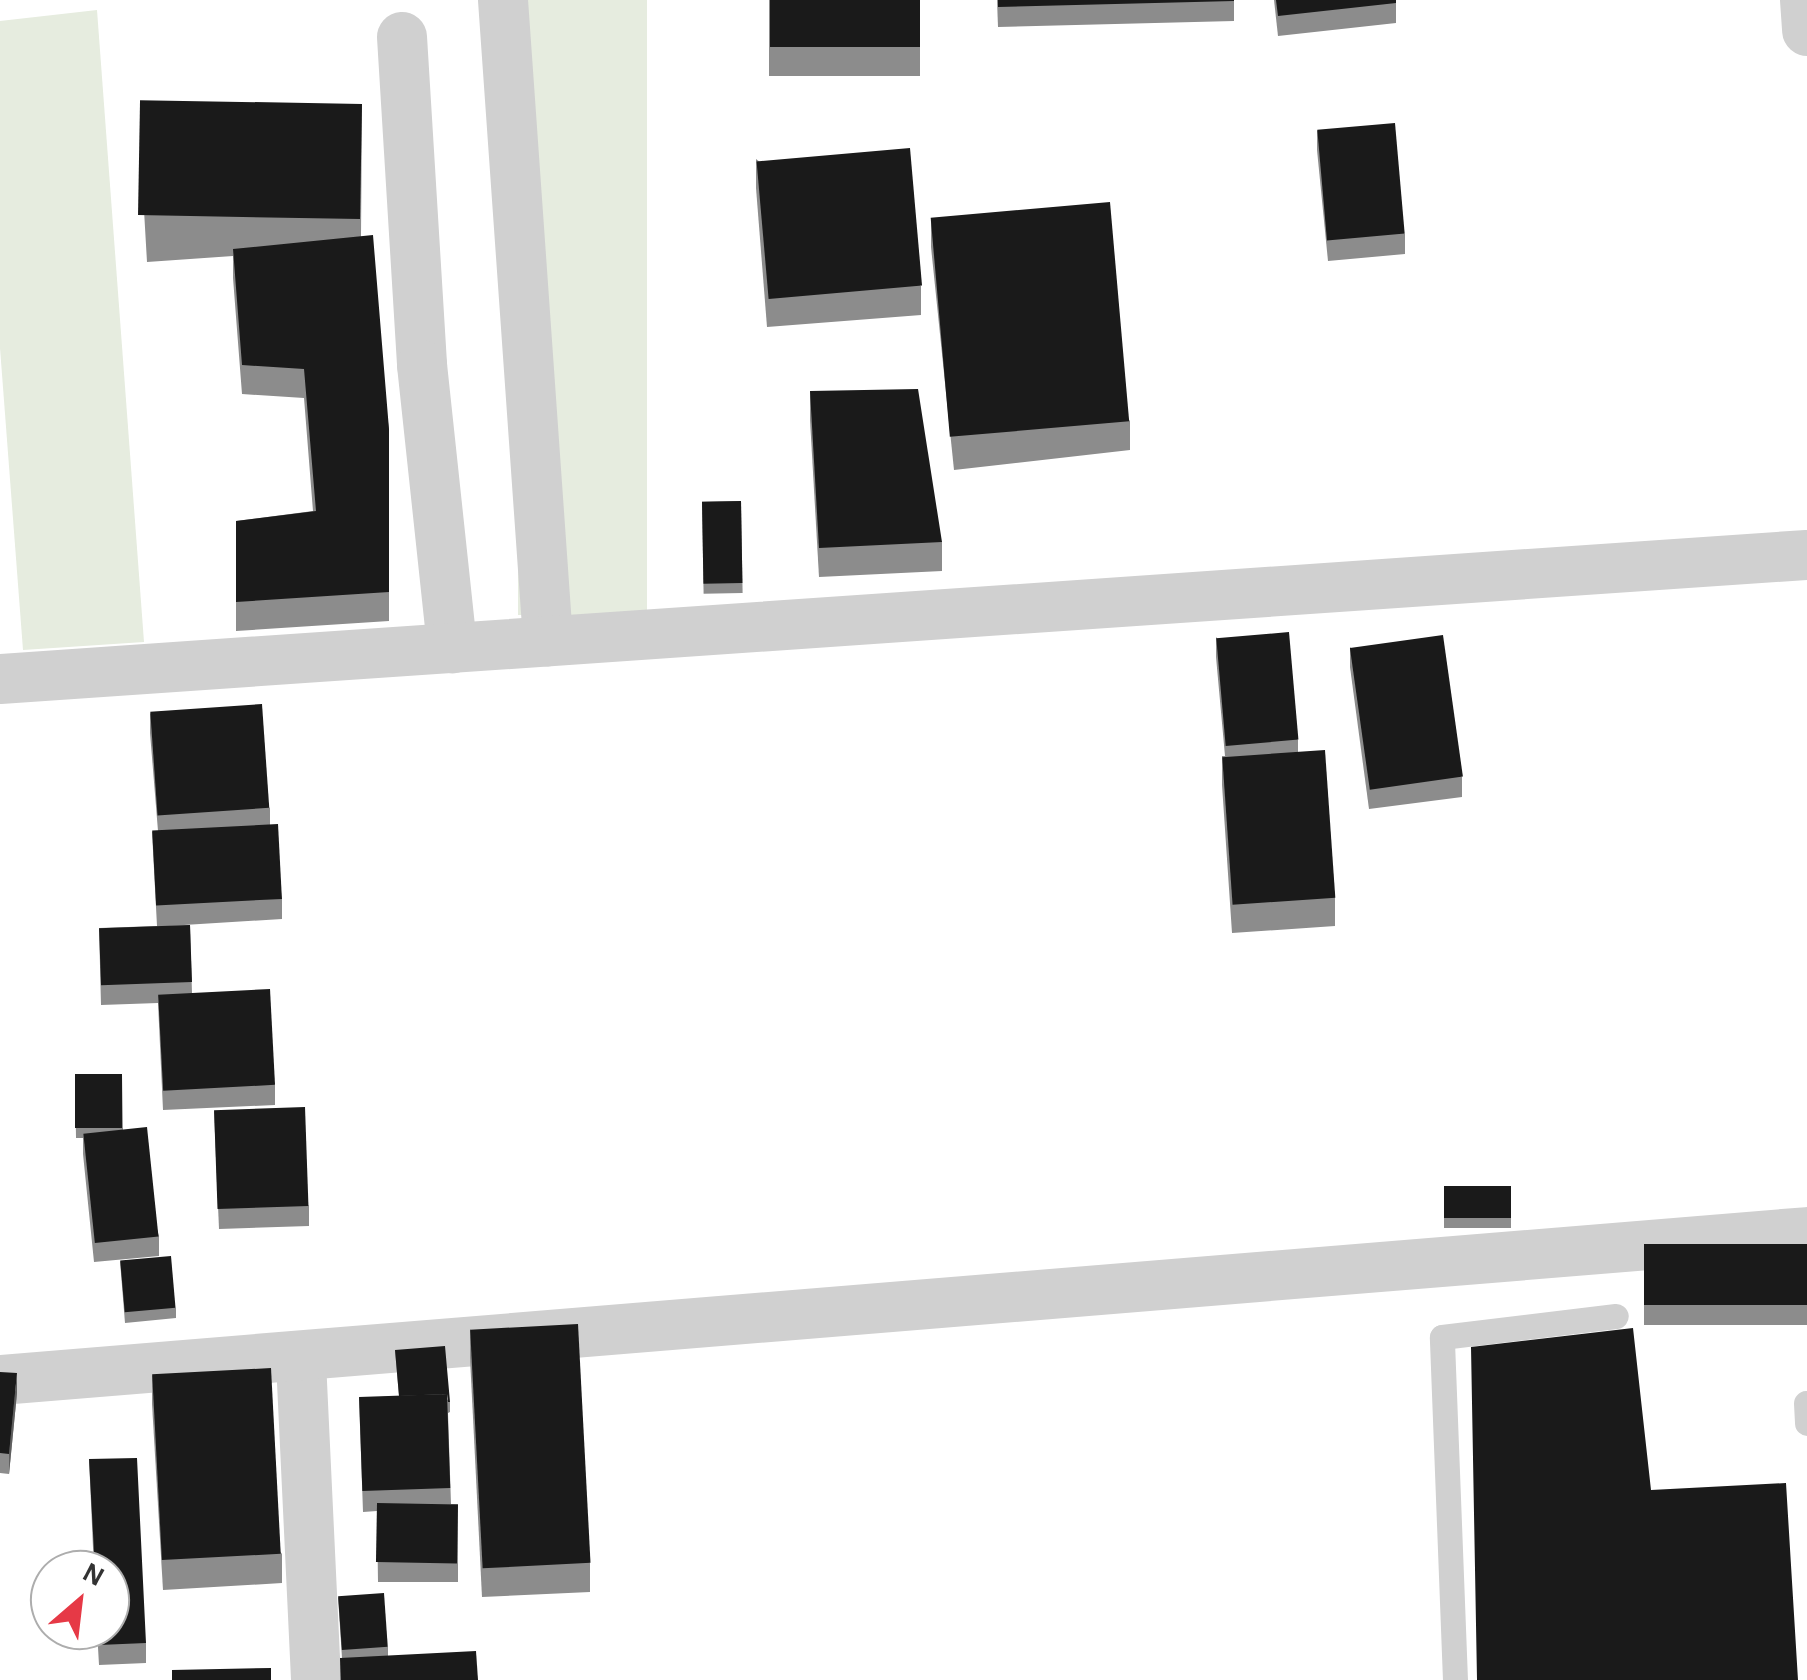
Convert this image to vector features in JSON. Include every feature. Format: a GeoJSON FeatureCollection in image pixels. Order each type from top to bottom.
{"type":"FeatureCollection","features":[{"type":"Feature","properties":{"kind":"street"},"geometry":{"type":"LineString","coordinates":[[502,0],[548,642]]}},
{"type":"Feature","properties":{"kind":"street"},"geometry":{"type":"LineString","coordinates":[[1805,0],[1807,31]]}},
{"type":"Feature","properties":{"kind":"street"},"geometry":{"type":"LineString","coordinates":[[402,37],[422,364],[452,648]]}},
{"type":"Feature","properties":{"kind":"street"},"geometry":{"type":"LineString","coordinates":[[0,679],[1807,555]]}},
{"type":"Feature","properties":{"kind":"street"},"geometry":{"type":"LineString","coordinates":[[0,1380],[301,1360],[1807,1232]]}},
{"type":"Feature","properties":{"kind":"street"},"geometry":{"type":"LineString","coordinates":[[301,1360],[316,1680]]}},
{"type":"Feature","properties":{"kind":"lane"},"geometry":{"type":"LineString","coordinates":[[1454,1680],[1442,1337],[1616,1316]]}},
{"type":"Feature","properties":{"kind":"shaded area"},"geometry":{"type":"Polygon","coordinates":[[[518,0],[647,0],[647,615],[518,615],[518,0]]]}},
{"type":"Feature","properties":{"kind":"shaded area"},"geometry":{"type":"Polygon","coordinates":[[[97,10],[144,642],[23,650],[0,348],[0,21],[97,10]]]}},
{"type":"Feature","properties":{"kind":"building"},"geometry":{"type":"Polygon","coordinates":[[[770,0],[920,0],[920,47],[770,47],[770,0]]]}},
{"type":"Feature","properties":{"kind":"building"},"geometry":{"type":"Polygon","coordinates":[[[998,0],[1234,0],[1234,1],[998,7],[998,0]]]}},
{"type":"Feature","properties":{"kind":"building"},"geometry":{"type":"Polygon","coordinates":[[[1276,0],[1396,0],[1396,3],[1278,16],[1276,0]]]}},
{"type":"Feature","properties":{"kind":"building"},"geometry":{"type":"Polygon","coordinates":[[[140,100],[362,104],[360,219],[138,215],[140,100]]]}},
{"type":"Feature","properties":{"kind":"building"},"geometry":{"type":"Polygon","coordinates":[[[1395,123],[1405,234],[1327,240],[1317,130],[1395,123]]]}},
{"type":"Feature","properties":{"kind":"building"},"geometry":{"type":"Polygon","coordinates":[[[910,148],[922,285],[769,299],[757,161],[910,148]]]}},
{"type":"Feature","properties":{"kind":"building"},"geometry":{"type":"Polygon","coordinates":[[[1110,202],[1129,421],[950,437],[931,218],[1110,202]]]}},
{"type":"Feature","properties":{"kind":"building"},"geometry":{"type":"Polygon","coordinates":[[[373,235],[389,429],[389,592],[236,602],[236,521],[316,511],[304,369],[242,365],[233,249],[373,235]]]}},
{"type":"Feature","properties":{"kind":"building"},"geometry":{"type":"Polygon","coordinates":[[[918,389],[942,542],[819,548],[810,391],[918,389]]]}},
{"type":"Feature","properties":{"kind":"building"},"geometry":{"type":"Polygon","coordinates":[[[741,501],[742,583],[703,584],[702,502],[741,501]]]}},
{"type":"Feature","properties":{"kind":"building"},"geometry":{"type":"Polygon","coordinates":[[[1289,632],[1298,740],[1226,746],[1216,638],[1289,632]]]}},
{"type":"Feature","properties":{"kind":"building"},"geometry":{"type":"Polygon","coordinates":[[[1443,635],[1463,777],[1370,790],[1350,648],[1443,635]]]}},
{"type":"Feature","properties":{"kind":"building"},"geometry":{"type":"Polygon","coordinates":[[[262,704],[269,808],[158,816],[150,712],[262,704]]]}},
{"type":"Feature","properties":{"kind":"building"},"geometry":{"type":"Polygon","coordinates":[[[1325,750],[1335,898],[1233,905],[1222,757],[1325,750]]]}},
{"type":"Feature","properties":{"kind":"building"},"geometry":{"type":"Polygon","coordinates":[[[278,824],[282,899],[156,905],[152,831],[278,824]]]}},
{"type":"Feature","properties":{"kind":"building"},"geometry":{"type":"Polygon","coordinates":[[[190,925],[192,982],[101,985],[99,928],[190,925]]]}},
{"type":"Feature","properties":{"kind":"building"},"geometry":{"type":"Polygon","coordinates":[[[270,989],[275,1085],[163,1091],[158,995],[270,989]]]}},
{"type":"Feature","properties":{"kind":"building"},"geometry":{"type":"Polygon","coordinates":[[[75,1074],[122,1074],[122,1128],[75,1128],[75,1074]]]}},
{"type":"Feature","properties":{"kind":"building"},"geometry":{"type":"Polygon","coordinates":[[[305,1107],[308,1206],[218,1209],[214,1110],[305,1107]]]}},
{"type":"Feature","properties":{"kind":"building"},"geometry":{"type":"Polygon","coordinates":[[[147,1127],[158,1236],[95,1243],[83,1134],[147,1127]]]}},
{"type":"Feature","properties":{"kind":"building"},"geometry":{"type":"Polygon","coordinates":[[[1444,1186],[1511,1186],[1511,1218],[1444,1218],[1444,1186]]]}},
{"type":"Feature","properties":{"kind":"building"},"geometry":{"type":"Polygon","coordinates":[[[1644,1244],[1807,1244],[1807,1305],[1644,1305],[1644,1244]]]}},
{"type":"Feature","properties":{"kind":"building"},"geometry":{"type":"Polygon","coordinates":[[[171,1256],[176,1308],[125,1312],[120,1260],[171,1256]]]}},
{"type":"Feature","properties":{"kind":"building"},"geometry":{"type":"Polygon","coordinates":[[[578,1324],[591,1563],[483,1568],[470,1330],[578,1324]]]}},
{"type":"Feature","properties":{"kind":"building"},"geometry":{"type":"Polygon","coordinates":[[[1633,1328],[1651,1490],[1786,1483],[1798,1680],[1477,1680],[1471,1347],[1633,1328]]]}},
{"type":"Feature","properties":{"kind":"building"},"geometry":{"type":"Polygon","coordinates":[[[445,1346],[450,1402],[447,1394],[399,1396],[395,1350],[445,1346]]]}},
{"type":"Feature","properties":{"kind":"building"},"geometry":{"type":"Polygon","coordinates":[[[271,1368],[281,1554],[162,1560],[152,1374],[271,1368]]]}},
{"type":"Feature","properties":{"kind":"building"},"geometry":{"type":"Polygon","coordinates":[[[0,1372],[17,1373],[9,1454],[0,1453],[0,1372]]]}},
{"type":"Feature","properties":{"kind":"building"},"geometry":{"type":"Polygon","coordinates":[[[447,1394],[450,1488],[362,1491],[359,1397],[447,1394]]]}},
{"type":"Feature","properties":{"kind":"building"},"geometry":{"type":"Polygon","coordinates":[[[137,1458],[146,1643],[130,1644],[130,1550],[94,1550],[89,1459],[137,1458]]]}},
{"type":"Feature","properties":{"kind":"building"},"geometry":{"type":"Polygon","coordinates":[[[377,1503],[458,1504],[457,1563],[376,1562],[377,1503]]]}},
{"type":"Feature","properties":{"kind":"building"},"geometry":{"type":"Polygon","coordinates":[[[384,1593],[388,1647],[342,1650],[338,1596],[384,1593]]]}},
{"type":"Feature","properties":{"kind":"building"},"geometry":{"type":"Polygon","coordinates":[[[476,1651],[478,1680],[341,1680],[340,1658],[476,1651]]]}},
{"type":"Feature","properties":{"kind":"building"},"geometry":{"type":"Polygon","coordinates":[[[271,1668],[271,1680],[172,1680],[172,1670],[271,1668]]]}}]}
